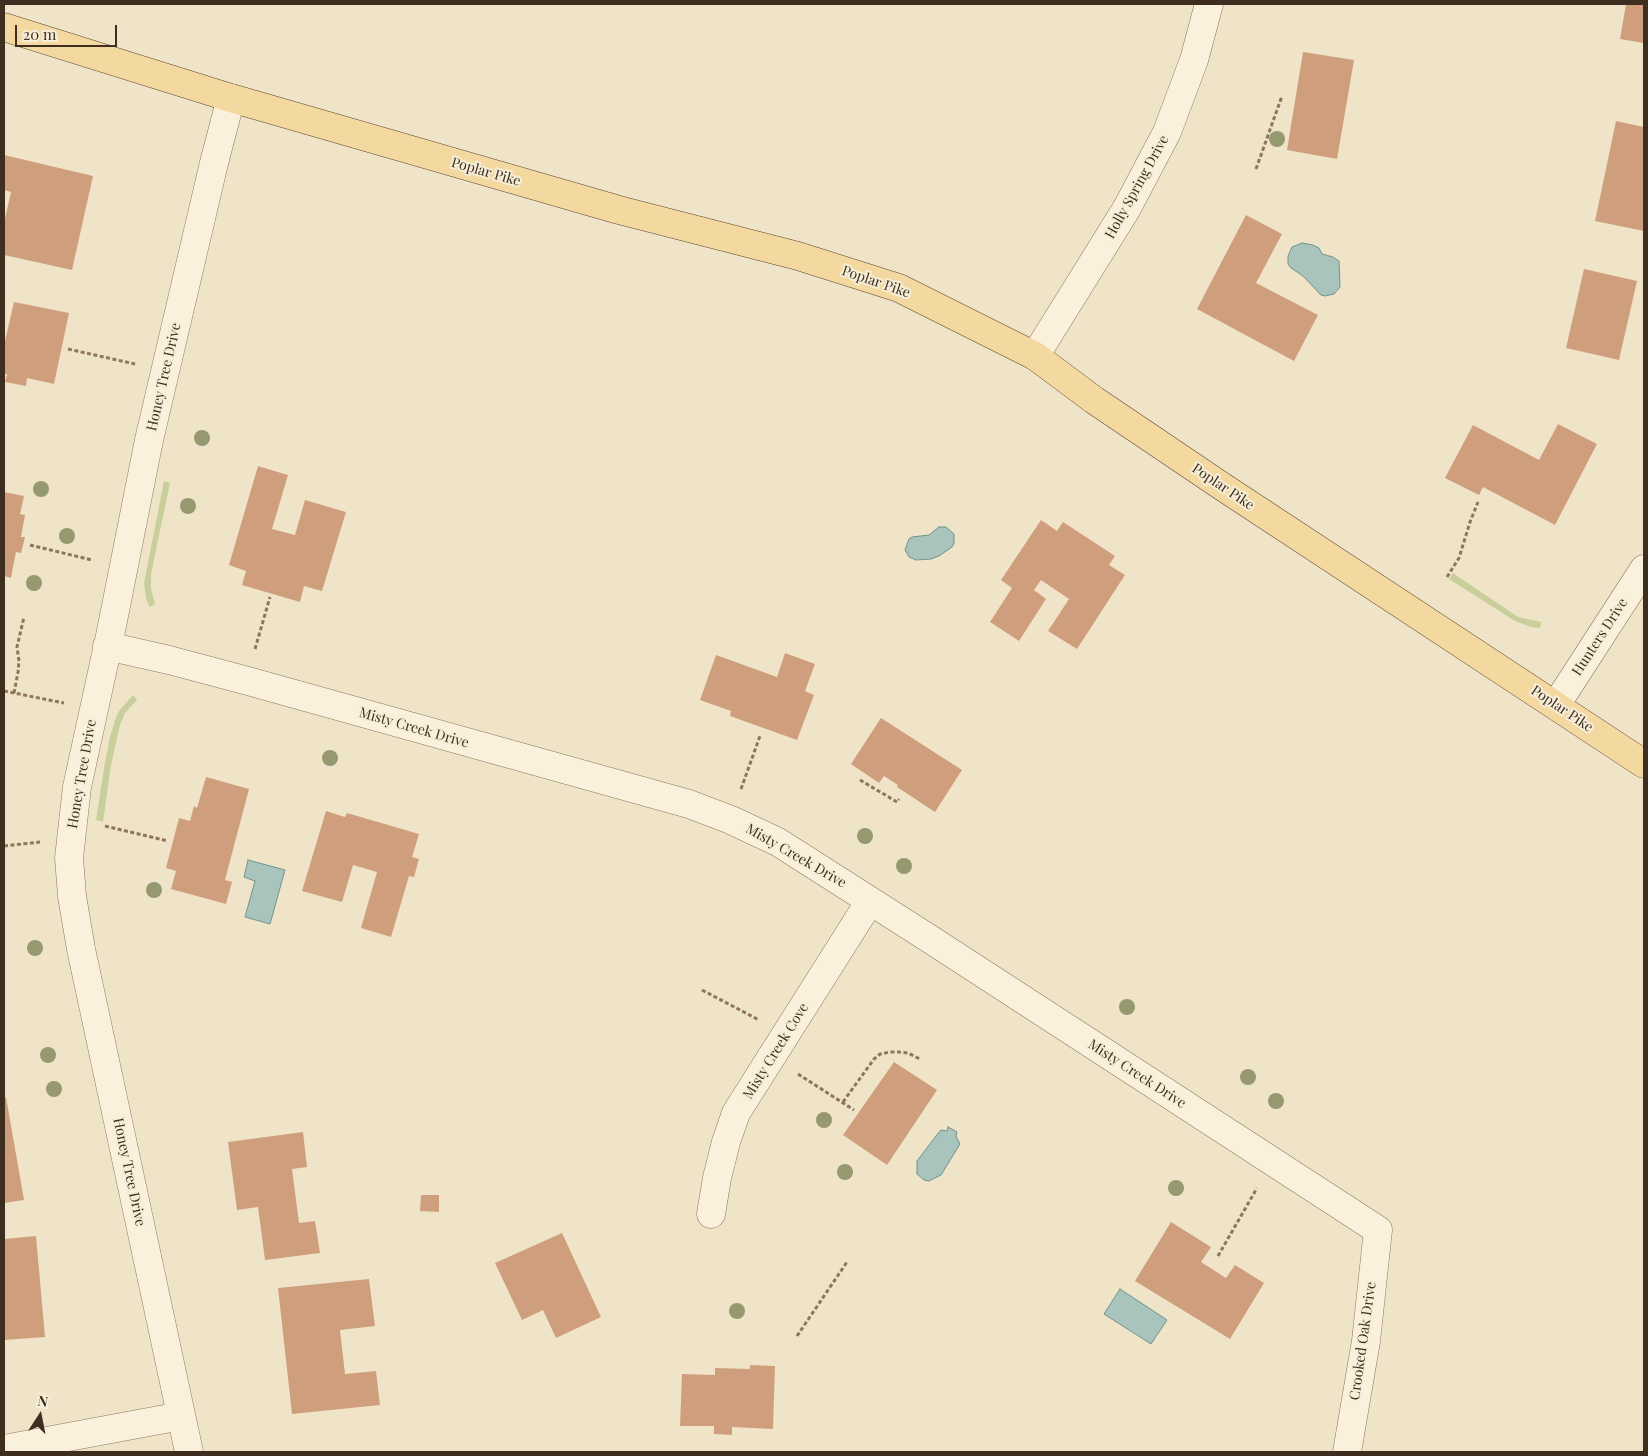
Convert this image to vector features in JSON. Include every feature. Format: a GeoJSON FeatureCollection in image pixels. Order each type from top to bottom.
{"type":"FeatureCollection","features":[{"type":"Feature","properties":{"kind":"main road","name":"Poplar Pike"},"geometry":{"type":"LineString","coordinates":[[4,27],[231,98],[619,210],[798,256],[900,288],[1035,356],[1094,400],[1223,487],[1644,764]]}},
{"type":"Feature","properties":{"kind":"street","name":"Holly Spring Drive"},"geometry":{"type":"LineString","coordinates":[[1035,356],[1127,208],[1167,132],[1194,60],[1209,4]]}},
{"type":"Feature","properties":{"kind":"street","name":"Honey Tree Drive"},"geometry":{"type":"LineString","coordinates":[[189,1452],[97,1025],[72,896],[69,858],[76,787],[149,440],[231,98]]}},
{"type":"Feature","properties":{"kind":"street","name":"Hunters Drive"},"geometry":{"type":"LineString","coordinates":[[1556,705],[1644,569]]}},
{"type":"Feature","properties":{"kind":"street","name":"Misty Creek Drive"},"geometry":{"type":"LineString","coordinates":[[107,646],[248,681],[688,804],[731,820],[778,842],[1378,1230]]}},
{"type":"Feature","properties":{"kind":"street","name":"Misty Creek Cove"},"geometry":{"type":"LineString","coordinates":[[712,1214],[717,1178],[736,1113],[870,901]]}},
{"type":"Feature","properties":{"kind":"street","name":"Crooked Oak Drive"},"geometry":{"type":"LineString","coordinates":[[1347,1452],[1366,1341],[1378,1230]]}},
{"type":"Feature","properties":{"kind":"street"},"geometry":{"type":"LineString","coordinates":[[4,1450],[181,1416]]}},
{"type":"Feature","properties":{"kind":"path"},"geometry":{"type":"LineString","coordinates":[[1256,168],[1282,96]]}},
{"type":"Feature","properties":{"kind":"path"},"geometry":{"type":"LineString","coordinates":[[68,349],[137,364]]}},
{"type":"Feature","properties":{"kind":"path"},"geometry":{"type":"LineString","coordinates":[[1447,577],[1459,558],[1478,502]]}},
{"type":"Feature","properties":{"kind":"path"},"geometry":{"type":"LineString","coordinates":[[30,545],[96,560]]}},
{"type":"Feature","properties":{"kind":"path"},"geometry":{"type":"LineString","coordinates":[[253,656],[270,597]]}},
{"type":"Feature","properties":{"kind":"path"},"geometry":{"type":"LineString","coordinates":[[14,693],[18,672],[17,647],[24,617]]}},
{"type":"Feature","properties":{"kind":"path"},"geometry":{"type":"LineString","coordinates":[[4,691],[66,703]]}},
{"type":"Feature","properties":{"kind":"path"},"geometry":{"type":"LineString","coordinates":[[738,795],[760,736]]}},
{"type":"Feature","properties":{"kind":"path"},"geometry":{"type":"LineString","coordinates":[[860,780],[897,802],[899,799]]}},
{"type":"Feature","properties":{"kind":"path"},"geometry":{"type":"LineString","coordinates":[[101,825],[168,841]]}},
{"type":"Feature","properties":{"kind":"path"},"geometry":{"type":"LineString","coordinates":[[4,846],[46,841]]}},
{"type":"Feature","properties":{"kind":"path"},"geometry":{"type":"LineString","coordinates":[[702,990],[764,1023]]}},
{"type":"Feature","properties":{"kind":"path"},"geometry":{"type":"LineString","coordinates":[[843,1102],[874,1058],[880,1054],[890,1052],[908,1053],[920,1059]]}},
{"type":"Feature","properties":{"kind":"path"},"geometry":{"type":"LineString","coordinates":[[792,1070],[854,1110]]}},
{"type":"Feature","properties":{"kind":"path"},"geometry":{"type":"LineString","coordinates":[[1218,1256],[1259,1185]]}},
{"type":"Feature","properties":{"kind":"path"},"geometry":{"type":"LineString","coordinates":[[797,1336],[847,1262]]}},
{"type":"Feature","properties":{"kind":"green space"},"geometry":{"type":"Polygon","coordinates":[[[164,481],[170,483],[151,574],[151,589],[155,604],[150,607],[146,599],[144,583],[164,481]]]}},
{"type":"Feature","properties":{"kind":"green space"},"geometry":{"type":"Polygon","coordinates":[[[1453,573],[1518,617],[1541,622],[1540,628],[1515,621],[1449,579],[1453,573]]]}},
{"type":"Feature","properties":{"kind":"green space"},"geometry":{"type":"Polygon","coordinates":[[[133,695],[137,700],[125,713],[120,725],[111,765],[103,822],[96,820],[110,737],[119,711],[133,695]]]}},
{"type":"Feature","properties":{"kind":"water"},"geometry":{"type":"Polygon","coordinates":[[[1302,243],[1313,245],[1319,248],[1322,254],[1339,261],[1340,287],[1334,294],[1321,295],[1303,276],[1288,264],[1288,256],[1292,247],[1302,243]]]}},
{"type":"Feature","properties":{"kind":"water"},"geometry":{"type":"Polygon","coordinates":[[[939,527],[946,527],[954,534],[952,547],[931,559],[916,560],[909,557],[905,550],[909,539],[929,535],[939,527]]]}},
{"type":"Feature","properties":{"kind":"water"},"geometry":{"type":"Polygon","coordinates":[[[248,860],[285,870],[270,924],[245,917],[255,881],[244,877],[248,860]]]}},
{"type":"Feature","properties":{"kind":"water"},"geometry":{"type":"Polygon","coordinates":[[[948,1127],[957,1132],[956,1136],[960,1144],[941,1175],[929,1181],[924,1180],[917,1174],[917,1161],[939,1132],[941,1130],[947,1131],[948,1127]]]}},
{"type":"Feature","properties":{"kind":"water"},"geometry":{"type":"Polygon","coordinates":[[[1120,1289],[1167,1320],[1151,1344],[1104,1314],[1120,1289]]]}},
{"type":"Feature","properties":{"kind":"building"},"geometry":{"type":"Polygon","coordinates":[[[1626,4],[1644,4],[1644,43],[1620,39],[1626,4]]]}},
{"type":"Feature","properties":{"kind":"building"},"geometry":{"type":"Polygon","coordinates":[[[1303,52],[1354,60],[1337,159],[1287,150],[1303,52]]]}},
{"type":"Feature","properties":{"kind":"building"},"geometry":{"type":"Polygon","coordinates":[[[1616,121],[1644,127],[1644,231],[1595,221],[1616,121]]]}},
{"type":"Feature","properties":{"kind":"building"},"geometry":{"type":"Polygon","coordinates":[[[4,155],[93,176],[72,270],[4,255],[4,223],[11,192],[4,190],[4,155]]]}},
{"type":"Feature","properties":{"kind":"building"},"geometry":{"type":"Polygon","coordinates":[[[1246,215],[1282,234],[1256,283],[1318,315],[1294,361],[1197,309],[1246,215]]]}},
{"type":"Feature","properties":{"kind":"building"},"geometry":{"type":"Polygon","coordinates":[[[1584,269],[1637,281],[1619,360],[1566,348],[1584,269]]]}},
{"type":"Feature","properties":{"kind":"building"},"geometry":{"type":"Polygon","coordinates":[[[14,302],[69,313],[54,384],[27,378],[26,386],[5,382],[7,374],[4,374],[4,340],[14,302]]]}},
{"type":"Feature","properties":{"kind":"building"},"geometry":{"type":"Polygon","coordinates":[[[1558,424],[1597,444],[1555,525],[1483,487],[1479,495],[1445,478],[1473,425],[1539,460],[1558,424]]]}},
{"type":"Feature","properties":{"kind":"building"},"geometry":{"type":"Polygon","coordinates":[[[258,466],[288,475],[272,529],[295,535],[305,500],[346,512],[322,591],[304,586],[300,602],[242,585],[246,571],[229,565],[258,466]]]}},
{"type":"Feature","properties":{"kind":"building"},"geometry":{"type":"Polygon","coordinates":[[[4,492],[24,496],[20,514],[25,515],[21,537],[25,537],[21,553],[16,552],[11,578],[4,576],[4,492]]]}},
{"type":"Feature","properties":{"kind":"building"},"geometry":{"type":"Polygon","coordinates":[[[1041,520],[1057,531],[1063,522],[1115,556],[1109,565],[1125,575],[1077,649],[1048,631],[1069,599],[1041,580],[1034,590],[1046,599],[1019,641],[990,622],[1012,588],[1001,580],[1041,520]]]}},
{"type":"Feature","properties":{"kind":"building"},"geometry":{"type":"Polygon","coordinates":[[[785,653],[815,664],[805,691],[814,695],[797,740],[730,716],[731,711],[700,700],[716,655],[777,677],[785,653]]]}},
{"type":"Feature","properties":{"kind":"building"},"geometry":{"type":"Polygon","coordinates":[[[881,718],[962,770],[935,812],[884,776],[879,783],[851,764],[881,718]]]}},
{"type":"Feature","properties":{"kind":"building"},"geometry":{"type":"Polygon","coordinates":[[[206,777],[249,789],[225,880],[232,882],[226,904],[171,889],[176,871],[166,868],[179,818],[190,821],[194,806],[197,808],[206,777]]]}},
{"type":"Feature","properties":{"kind":"building"},"geometry":{"type":"Polygon","coordinates":[[[326,811],[345,817],[347,813],[419,834],[412,857],[419,859],[414,877],[409,876],[391,937],[361,928],[377,872],[353,865],[342,902],[302,891],[326,811]]]}},
{"type":"Feature","properties":{"kind":"building"},"geometry":{"type":"Polygon","coordinates":[[[894,1062],[937,1090],[887,1165],[843,1135],[894,1062]]]}},
{"type":"Feature","properties":{"kind":"building"},"geometry":{"type":"Polygon","coordinates":[[[6,1097],[24,1200],[4,1203],[4,1098],[6,1097]]]}},
{"type":"Feature","properties":{"kind":"building"},"geometry":{"type":"Polygon","coordinates":[[[303,1132],[307,1167],[292,1169],[299,1223],[315,1221],[320,1253],[265,1260],[258,1207],[237,1210],[228,1142],[303,1132]]]}},
{"type":"Feature","properties":{"kind":"building"},"geometry":{"type":"Polygon","coordinates":[[[421,1195],[439,1195],[439,1212],[420,1211],[421,1195]]]}},
{"type":"Feature","properties":{"kind":"building"},"geometry":{"type":"Polygon","coordinates":[[[1171,1222],[1211,1247],[1201,1262],[1226,1278],[1235,1265],[1264,1283],[1230,1339],[1135,1281],[1171,1222]]]}},
{"type":"Feature","properties":{"kind":"building"},"geometry":{"type":"Polygon","coordinates":[[[562,1233],[601,1317],[556,1338],[543,1310],[522,1320],[495,1263],[562,1233]]]}},
{"type":"Feature","properties":{"kind":"building"},"geometry":{"type":"Polygon","coordinates":[[[36,1236],[45,1337],[4,1340],[4,1239],[36,1236]]]}},
{"type":"Feature","properties":{"kind":"building"},"geometry":{"type":"Polygon","coordinates":[[[369,1279],[375,1326],[340,1330],[345,1374],[376,1371],[380,1405],[292,1414],[278,1288],[369,1279]]]}},
{"type":"Feature","properties":{"kind":"building"},"geometry":{"type":"Polygon","coordinates":[[[750,1365],[775,1366],[773,1429],[732,1427],[732,1435],[714,1434],[714,1426],[680,1426],[682,1374],[715,1375],[715,1368],[750,1369],[750,1365]]]}}]}
